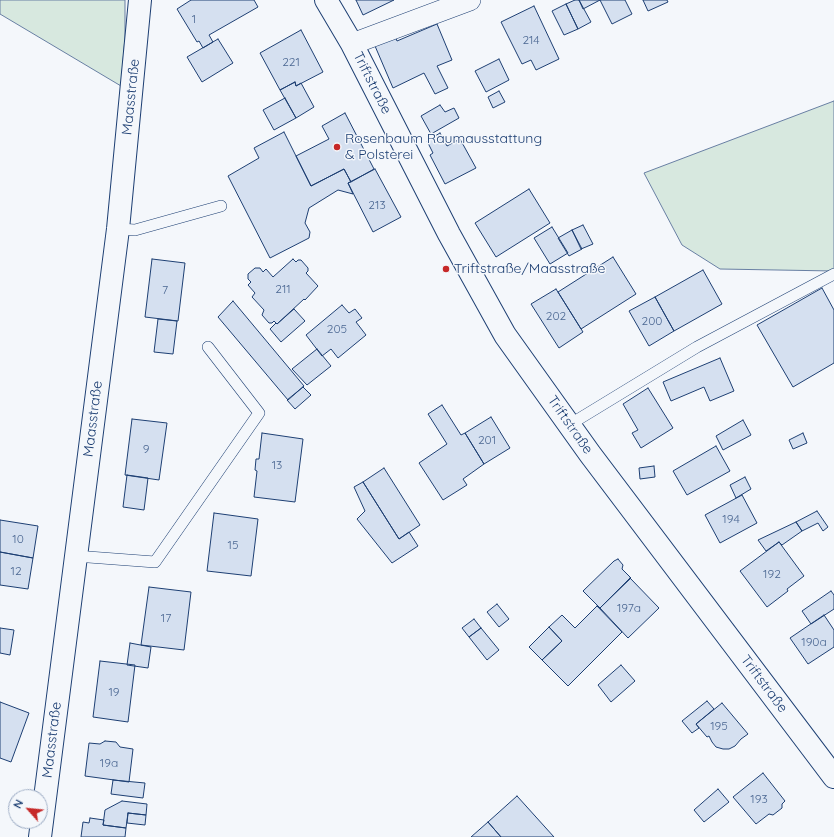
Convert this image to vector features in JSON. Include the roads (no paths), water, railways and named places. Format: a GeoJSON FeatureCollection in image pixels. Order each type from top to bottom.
{"type":"FeatureCollection","features":[{"type":"Feature","properties":{"kind":"street","name":"Maasstraße"},"geometry":{"type":"LineString","coordinates":[[40,837],[118,229],[140,0]]}},
{"type":"Feature","properties":{"kind":"street","name":"Triftstraße"},"geometry":{"type":"LineString","coordinates":[[326,0],[352,44],[449,234],[505,335],[590,454],[834,777]]}},
{"type":"Feature","properties":{"kind":"street","name":"Triftstraße"},"geometry":{"type":"LineString","coordinates":[[352,44],[470,0]]}},
{"type":"Feature","properties":{"kind":"lane"},"geometry":{"type":"LineString","coordinates":[[118,229],[135,230],[221,206]]}},
{"type":"Feature","properties":{"kind":"lane"},"geometry":{"type":"LineString","coordinates":[[569,424],[697,347],[834,274]]}},
{"type":"Feature","properties":{"kind":"lane"},"geometry":{"type":"LineString","coordinates":[[75,556],[155,562],[259,414],[208,347]]}},
{"type":"Feature","properties":{"kind":"place","name":"Rosenbaum Raumausstattung & Polsterei"},"geometry":{"type":"Point","coordinates":[337,147]}},
{"type":"Feature","properties":{"kind":"place","name":"Triftstraße/Maasstraße"},"geometry":{"type":"Point","coordinates":[446,269]}}]}
